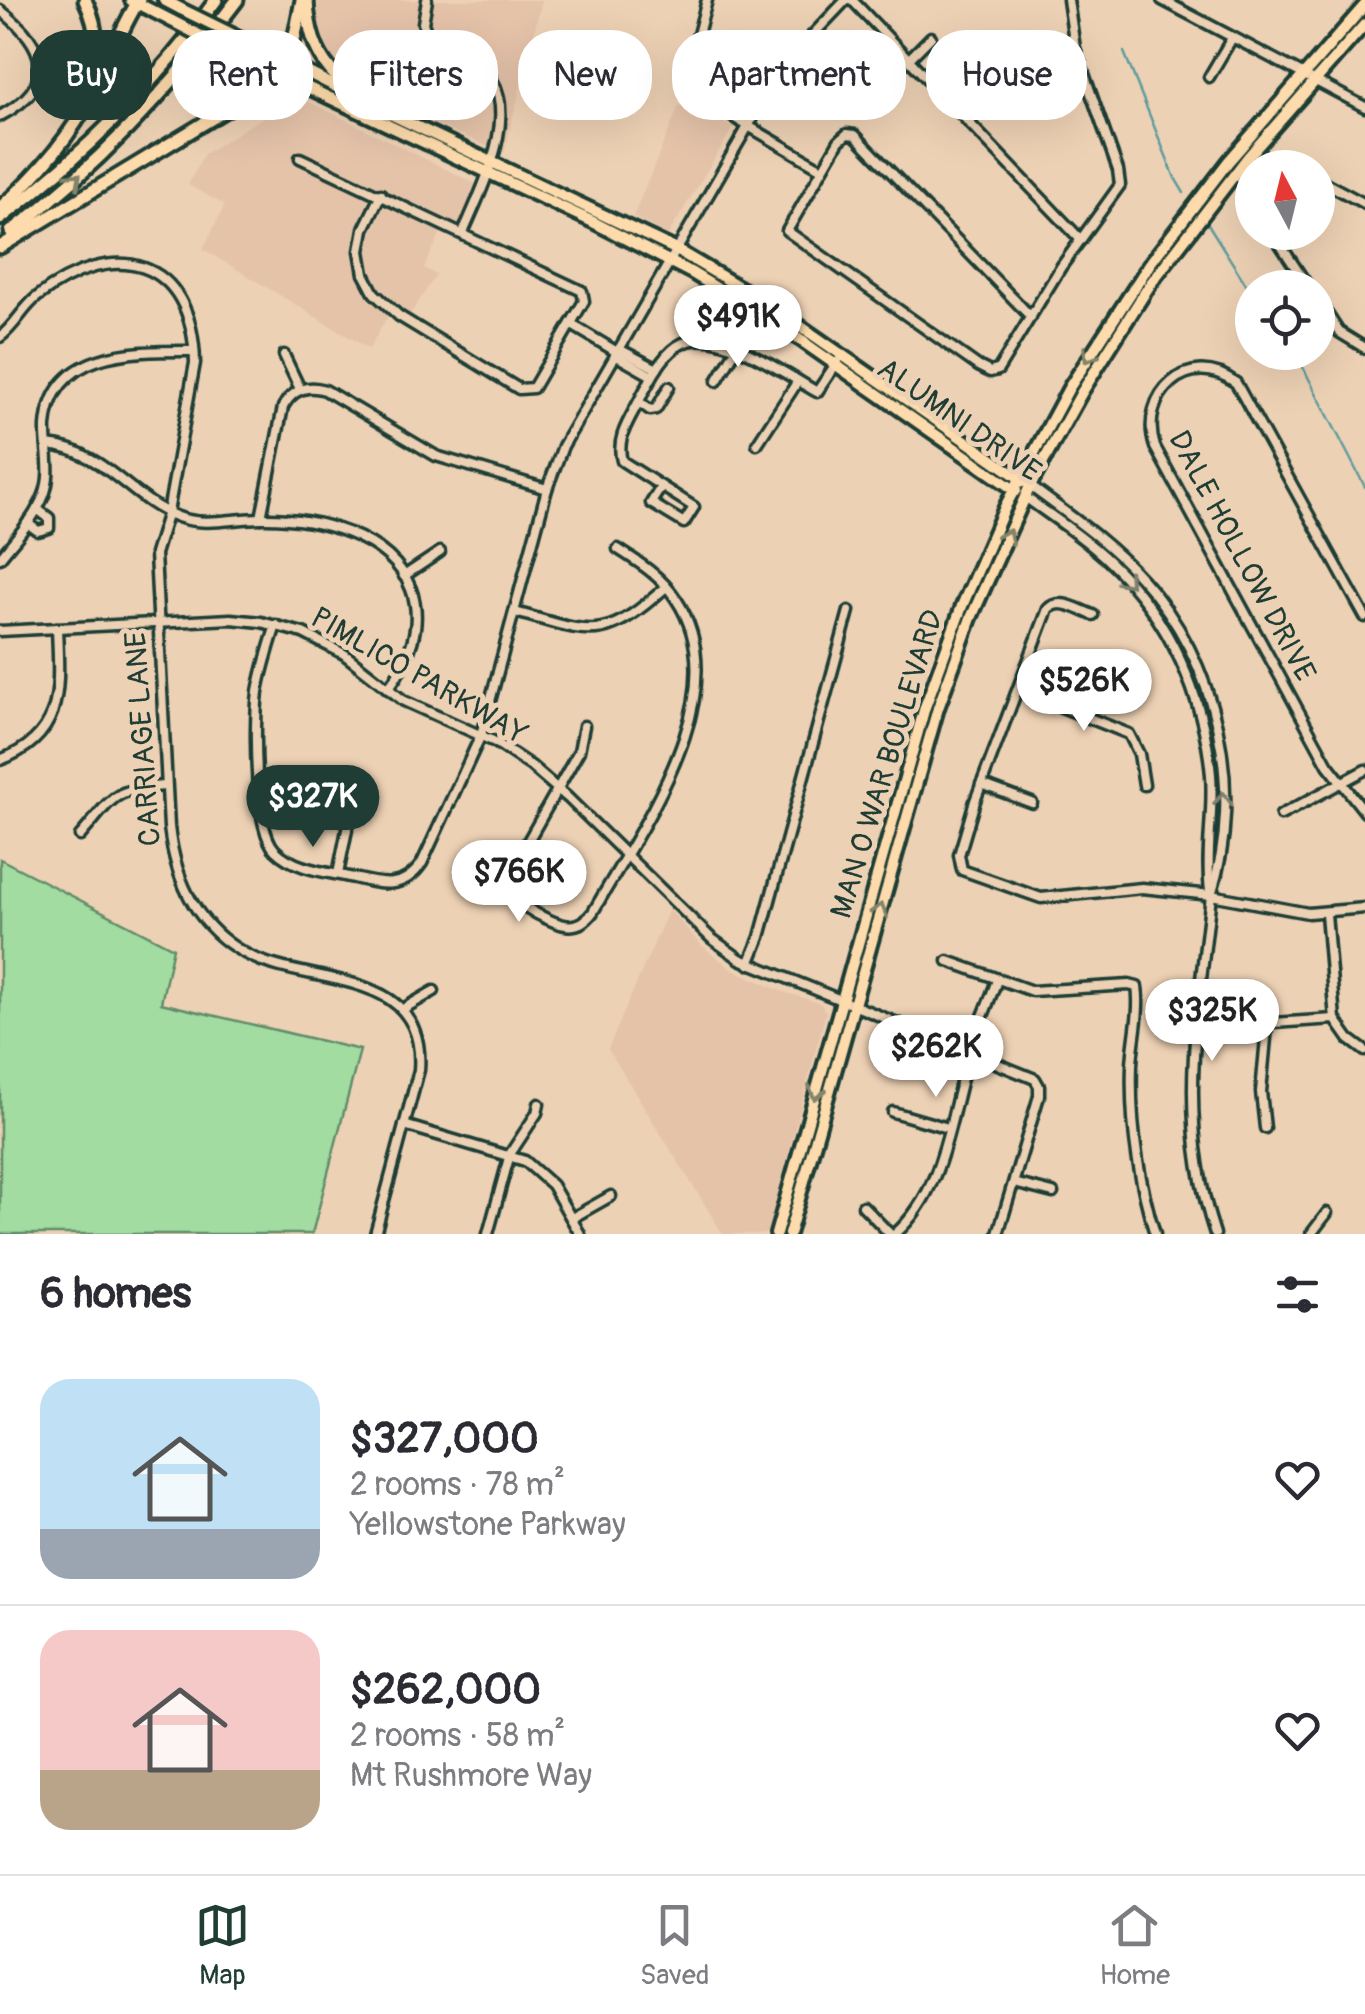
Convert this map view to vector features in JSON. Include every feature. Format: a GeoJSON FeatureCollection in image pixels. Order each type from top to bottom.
{"type":"FeatureCollection","features":[{"type":"Feature","properties":{"kind":"highway"},"geometry":{"type":"LineString","coordinates":[[28,184],[69,122],[90,80],[96,39],[86,0]]}},
{"type":"Feature","properties":{"kind":"highway"},"geometry":{"type":"LineString","coordinates":[[0,219],[86,147],[140,92],[216,0]]}},
{"type":"Feature","properties":{"kind":"highway"},"geometry":{"type":"LineString","coordinates":[[0,244],[74,182],[125,132],[203,45],[237,0]]}},
{"type":"Feature","properties":{"kind":"highway"},"geometry":{"type":"LineString","coordinates":[[296,30],[304,0]]}},
{"type":"Feature","properties":{"kind":"highway"},"geometry":{"type":"LineString","coordinates":[[304,0],[313,41],[333,74]]}},
{"type":"Feature","properties":{"kind":"highway"},"geometry":{"type":"LineString","coordinates":[[0,208],[28,184],[82,112],[136,1]]}},
{"type":"Feature","properties":{"kind":"highway"},"geometry":{"type":"LineString","coordinates":[[0,244],[211,120]]}},
{"type":"Feature","properties":{"kind":"main road","name":"ALUMNI DRIVE"},"geometry":{"type":"LineString","coordinates":[[164,0],[224,30]]}},
{"type":"Feature","properties":{"kind":"main road","name":"ALUMNI DRIVE"},"geometry":{"type":"LineString","coordinates":[[136,1],[189,30]]}},
{"type":"Feature","properties":{"kind":"main road","name":"MAN O WAR BOULEVARD"},"geometry":{"type":"LineString","coordinates":[[789,1234],[938,708],[983,588],[1069,388],[1140,278],[1207,188],[1365,5]]}},
{"type":"Feature","properties":{"kind":"main road","name":"MAN O WAR BOULEVARD"},"geometry":{"type":"LineString","coordinates":[[776,1234],[925,707],[962,606],[1014,490],[1025,487],[1151,283],[1237,170],[1365,24]]}},
{"type":"Feature","properties":{"kind":"main road","name":"ALUMNI DRIVE"},"geometry":{"type":"LineString","coordinates":[[313,91],[672,255],[839,360],[1025,487]]}},
{"type":"Feature","properties":{"kind":"main road","name":"ALUMNI DRIVE"},"geometry":{"type":"LineString","coordinates":[[400,120],[488,168]]}},
{"type":"Feature","properties":{"kind":"main road","name":"ALUMNI DRIVE"},"geometry":{"type":"LineString","coordinates":[[839,360],[1014,490]]}},
{"type":"Feature","properties":{"kind":"street"},"geometry":{"type":"LineString","coordinates":[[426,0],[423,23],[428,38],[477,63],[498,90],[501,122],[463,233]]}},
{"type":"Feature","properties":{"kind":"street"},"geometry":{"type":"LineString","coordinates":[[707,0],[691,61],[690,82],[702,99],[822,169]]}},
{"type":"Feature","properties":{"kind":"street"},"geometry":{"type":"LineString","coordinates":[[276,625],[257,702],[263,829],[272,846],[290,862],[384,885],[403,881],[416,872],[482,735],[563,446],[788,59],[849,0],[910,58],[1081,240]]}},
{"type":"Feature","properties":{"kind":"street"},"geometry":{"type":"LineString","coordinates":[[1031,316],[858,137],[842,137],[788,231],[962,355],[985,370],[996,371],[1120,182],[1075,48],[1068,0]]}},
{"type":"Feature","properties":{"kind":"street"},"geometry":{"type":"LineString","coordinates":[[1162,0],[1365,107]]}},
{"type":"Feature","properties":{"kind":"street"},"geometry":{"type":"LineString","coordinates":[[0,10],[33,40],[39,67],[29,94],[0,116]]}},
{"type":"Feature","properties":{"kind":"street"},"geometry":{"type":"LineString","coordinates":[[1209,77],[1232,38]]}},
{"type":"Feature","properties":{"kind":"street"},"geometry":{"type":"LineString","coordinates":[[910,58],[926,40]]}},
{"type":"Feature","properties":{"kind":"street"},"geometry":{"type":"LineString","coordinates":[[300,158],[380,194],[580,289],[584,301],[536,385],[524,390],[390,310],[369,286],[360,252],[364,230],[380,194]]}},
{"type":"Feature","properties":{"kind":"street"},"geometry":{"type":"LineString","coordinates":[[1335,189],[1365,204]]}},
{"type":"Feature","properties":{"kind":"street"},"geometry":{"type":"LineString","coordinates":[[0,337],[46,291],[96,264],[124,262],[152,271],[169,284],[188,315],[194,351],[127,352],[76,370],[53,400],[46,428],[48,480],[37,509],[0,558]]}},
{"type":"Feature","properties":{"kind":"street"},"geometry":{"type":"LineString","coordinates":[[572,325],[654,372]]}},
{"type":"Feature","properties":{"kind":"street"},"geometry":{"type":"LineString","coordinates":[[1335,325],[1365,348]]}},
{"type":"Feature","properties":{"kind":"street"},"geometry":{"type":"LineString","coordinates":[[661,487],[651,503],[684,524],[694,507],[622,461],[618,449],[654,372],[684,342],[702,340],[737,348],[817,392],[839,360]]}},
{"type":"Feature","properties":{"kind":"street"},"geometry":{"type":"LineString","coordinates":[[717,381],[737,348]]}},
{"type":"Feature","properties":{"kind":"street","name":"CARRIAGE LANE"},"geometry":{"type":"LineString","coordinates":[[194,351],[168,512],[155,554],[170,843],[179,878],[195,908],[218,934],[264,962],[374,989],[403,1009]]}},
{"type":"Feature","properties":{"kind":"street"},"geometry":{"type":"LineString","coordinates":[[284,356],[300,389]]}},
{"type":"Feature","properties":{"kind":"street","name":"DALE HOLLOW DRIVE"},"geometry":{"type":"LineString","coordinates":[[1365,617],[1236,383],[1221,374],[1202,370],[1175,380],[1151,413],[1150,433],[1155,447],[1340,783],[1365,812]]}},
{"type":"Feature","properties":{"kind":"street"},"geometry":{"type":"LineString","coordinates":[[757,444],[798,381]]}},
{"type":"Feature","properties":{"kind":"street"},"geometry":{"type":"LineString","coordinates":[[639,402],[650,410],[656,409],[670,387]]}},
{"type":"Feature","properties":{"kind":"street"},"geometry":{"type":"LineString","coordinates":[[262,518],[283,408],[300,389],[325,390],[450,462],[548,489]]}},
{"type":"Feature","properties":{"kind":"street"},"geometry":{"type":"LineString","coordinates":[[47,445],[84,453],[168,512],[200,521],[297,518],[338,529],[378,550],[404,576],[415,601],[416,624],[404,665],[388,689]]}},
{"type":"Feature","properties":{"kind":"street","name":"ALUMNI DRIVE"},"geometry":{"type":"LineString","coordinates":[[1025,487],[1092,531],[1144,580],[1173,620],[1198,668],[1213,712],[1224,778],[1220,866],[1210,895],[1191,1104],[1198,1174],[1215,1234]]}},
{"type":"Feature","properties":{"kind":"street"},"geometry":{"type":"LineString","coordinates":[[27,523],[38,531],[49,528],[49,518],[37,509]]}},
{"type":"Feature","properties":{"kind":"street"},"geometry":{"type":"LineString","coordinates":[[584,726],[579,751],[510,874],[516,900],[555,924],[577,926],[593,912],[677,757],[696,684],[697,661],[690,628],[679,604],[650,570],[618,549]]}},
{"type":"Feature","properties":{"kind":"street"},"geometry":{"type":"LineString","coordinates":[[404,576],[440,552]]}},
{"type":"Feature","properties":{"kind":"street"},"geometry":{"type":"LineString","coordinates":[[515,612],[581,630],[605,630],[666,587]]}},
{"type":"Feature","properties":{"kind":"street"},"geometry":{"type":"LineString","coordinates":[[1094,616],[1061,603],[1050,605],[982,784],[958,855],[960,868],[1041,898],[1128,888],[1210,895],[1287,911],[1326,914],[1365,908]]}},
{"type":"Feature","properties":{"kind":"street"},"geometry":{"type":"LineString","coordinates":[[749,964],[849,611]]}},
{"type":"Feature","properties":{"kind":"street","name":"PIMLICO PARKWAY"},"geometry":{"type":"LineString","coordinates":[[0,630],[231,619],[276,625],[330,646],[422,710],[482,735],[558,788],[712,938],[749,964],[1027,1075],[1039,1086],[998,1234]]}},
{"type":"Feature","properties":{"kind":"street"},"geometry":{"type":"LineString","coordinates":[[0,760],[27,747],[52,716],[59,691],[57,628]]}},
{"type":"Feature","properties":{"kind":"street"},"geometry":{"type":"LineString","coordinates":[[1019,690],[1129,734],[1139,754],[1144,785]]}},
{"type":"Feature","properties":{"kind":"street"},"geometry":{"type":"LineString","coordinates":[[1281,814],[1365,770]]}},
{"type":"Feature","properties":{"kind":"street"},"geometry":{"type":"LineString","coordinates":[[982,784],[1032,802]]}},
{"type":"Feature","properties":{"kind":"street"},"geometry":{"type":"LineString","coordinates":[[80,836],[120,792],[166,786]]}},
{"type":"Feature","properties":{"kind":"street"},"geometry":{"type":"LineString","coordinates":[[338,874],[352,804]]}},
{"type":"Feature","properties":{"kind":"street"},"geometry":{"type":"LineString","coordinates":[[1326,914],[1335,1019],[1344,1034],[1365,1052]]}},
{"type":"Feature","properties":{"kind":"street"},"geometry":{"type":"LineString","coordinates":[[948,961],[1032,992],[1137,987],[1132,1068],[1134,1126],[1142,1186],[1156,1234]]}},
{"type":"Feature","properties":{"kind":"street"},"geometry":{"type":"LineString","coordinates":[[864,1206],[893,1234],[917,1213],[930,1192],[969,1053],[997,980]]}},
{"type":"Feature","properties":{"kind":"street"},"geometry":{"type":"LineString","coordinates":[[375,1234],[420,1056],[417,1035],[403,1009],[434,990]]}},
{"type":"Feature","properties":{"kind":"street"},"geometry":{"type":"LineString","coordinates":[[1266,1128],[1261,1092],[1267,1028],[1273,1024],[1335,1019]]}},
{"type":"Feature","properties":{"kind":"street"},"geometry":{"type":"LineString","coordinates":[[488,1234],[510,1154],[538,1113],[539,1104]]}},
{"type":"Feature","properties":{"kind":"street"},"geometry":{"type":"LineString","coordinates":[[894,1112],[948,1128]]}},
{"type":"Feature","properties":{"kind":"street"},"geometry":{"type":"LineString","coordinates":[[404,1125],[510,1154],[543,1174],[580,1234]]}},
{"type":"Feature","properties":{"kind":"street"},"geometry":{"type":"LineString","coordinates":[[1014,1184],[1053,1193]]}},
{"type":"Feature","properties":{"kind":"street"},"geometry":{"type":"LineString","coordinates":[[572,1218],[611,1196]]}},
{"type":"Feature","properties":{"kind":"street"},"geometry":{"type":"LineString","coordinates":[[1311,1234],[1327,1213]]}},
{"type":"Feature","properties":{"kind":"shaded area"},"geometry":{"type":"Polygon","coordinates":[[[319,0],[542,0],[535,30],[518,30],[518,97],[504,153],[426,120],[498,120],[498,30],[333,30],[333,60],[316,16],[319,0]]]}},
{"type":"Feature","properties":{"kind":"shaded area"},"geometry":{"type":"Polygon","coordinates":[[[313,104],[333,114],[333,120],[346,120],[478,185],[455,236],[442,230],[424,268],[436,275],[409,316],[393,307],[369,349],[203,249],[225,205],[188,185],[204,154],[259,120],[313,120],[313,104]]]}},
{"type":"Feature","properties":{"kind":"shaded area"},"geometry":{"type":"Polygon","coordinates":[[[673,120],[719,120],[733,128],[668,235],[633,217],[673,120]]]}},
{"type":"Feature","properties":{"kind":"shaded area"},"geometry":{"type":"Polygon","coordinates":[[[669,909],[702,946],[732,969],[820,1003],[826,1012],[767,1234],[723,1234],[608,1049],[669,909]]]}},
{"type":"Feature","properties":{"kind":"green space"},"geometry":{"type":"Polygon","coordinates":[[[0,859],[173,948],[161,1003],[360,1050],[312,1234],[0,1234],[0,859]]]}},
{"type":"Feature","properties":{"kind":"waterway"},"geometry":{"type":"LineString","coordinates":[[1124,52],[1184,193]]}},
{"type":"Feature","properties":{"kind":"waterway"},"geometry":{"type":"LineString","coordinates":[[1208,224],[1237,270]]}},
{"type":"Feature","properties":{"kind":"waterway"},"geometry":{"type":"LineString","coordinates":[[1304,370],[1365,487]]}}]}
